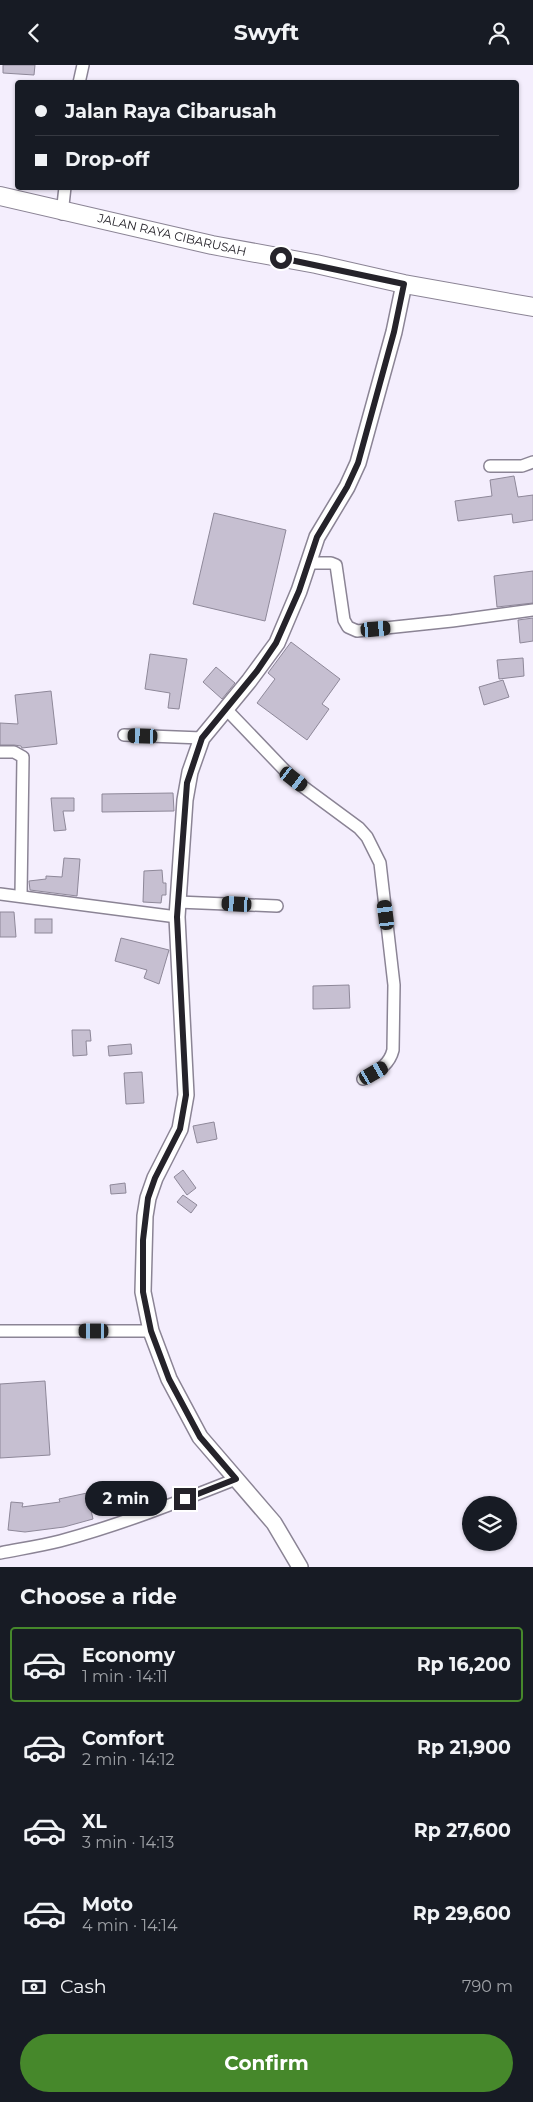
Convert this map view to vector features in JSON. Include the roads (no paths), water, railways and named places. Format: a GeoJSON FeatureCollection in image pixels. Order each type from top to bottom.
{"type":"FeatureCollection","features":[{"type":"Feature","properties":{"kind":"main road","name":"JALAN RAYA CIBARUSAH"},"geometry":{"type":"LineString","coordinates":[[0,196],[62,212]]}},
{"type":"Feature","properties":{"kind":"main road","name":"JALAN RAYA CIBARUSAH"},"geometry":{"type":"LineString","coordinates":[[0,200],[404,284],[533,307]]}},
{"type":"Feature","properties":{"kind":"street"},"geometry":{"type":"LineString","coordinates":[[79,80],[83,65]]}},
{"type":"Feature","properties":{"kind":"street"},"geometry":{"type":"LineString","coordinates":[[62,212],[65,190]]}},
{"type":"Feature","properties":{"kind":"street"},"geometry":{"type":"LineString","coordinates":[[300,1567],[274,1523],[200,1437],[169,1379],[151,1331],[143,1292],[145,1216],[148,1198],[155,1178],[180,1129],[186,1095],[178,909],[187,783],[202,738],[265,661],[276,643],[289,616],[322,526],[347,487],[358,463],[394,332],[404,284]]}},
{"type":"Feature","properties":{"kind":"street"},"geometry":{"type":"LineString","coordinates":[[490,466],[522,466],[533,462]]}},
{"type":"Feature","properties":{"kind":"street"},"geometry":{"type":"LineString","coordinates":[[308,563],[331,563],[336,565],[344,620],[348,627],[357,631],[533,610]]}},
{"type":"Feature","properties":{"kind":"street"},"geometry":{"type":"LineString","coordinates":[[226,709],[294,779],[359,828],[380,863],[394,985],[393,1050],[390,1060],[384,1067],[363,1079]]}},
{"type":"Feature","properties":{"kind":"street"},"geometry":{"type":"LineString","coordinates":[[124,735],[202,738]]}},
{"type":"Feature","properties":{"kind":"street"},"geometry":{"type":"LineString","coordinates":[[0,752],[14,752],[23,757],[21,896]]}},
{"type":"Feature","properties":{"kind":"street"},"geometry":{"type":"LineString","coordinates":[[0,894],[178,909],[277,906]]}},
{"type":"Feature","properties":{"kind":"street"},"geometry":{"type":"LineString","coordinates":[[0,1331],[151,1331]]}},
{"type":"Feature","properties":{"kind":"street"},"geometry":{"type":"LineString","coordinates":[[0,1553],[58,1541],[103,1528],[151,1512],[236,1479]]}}]}
